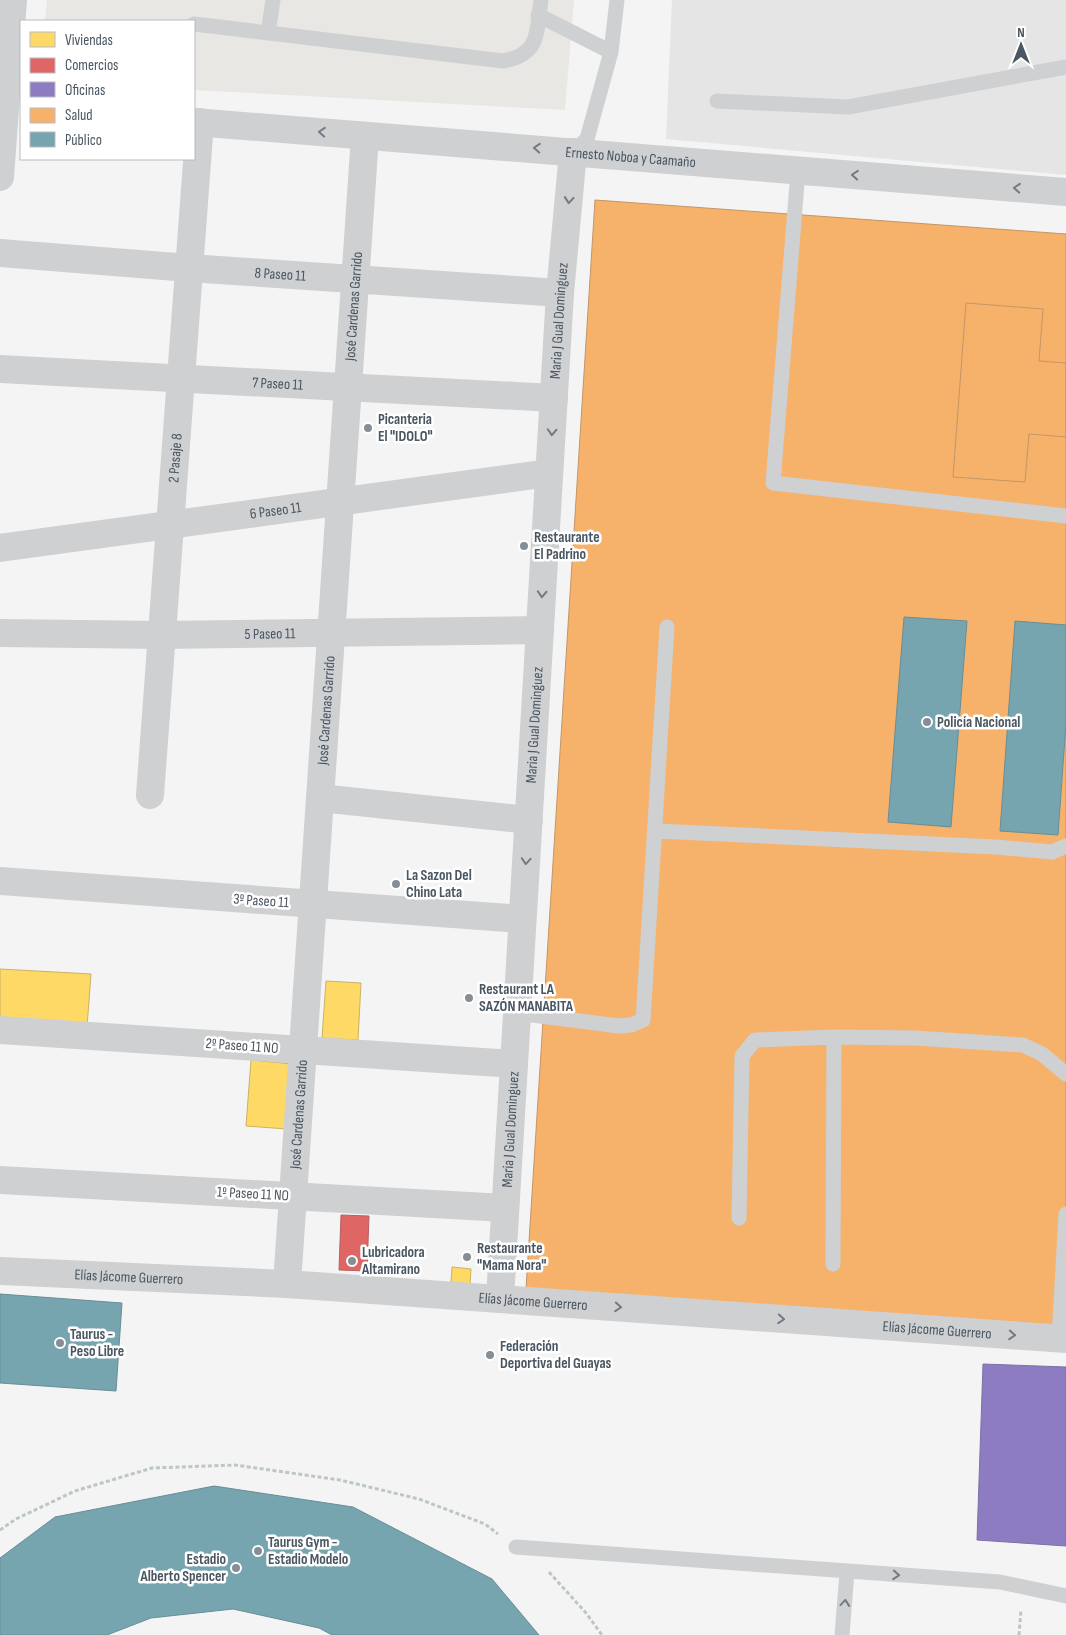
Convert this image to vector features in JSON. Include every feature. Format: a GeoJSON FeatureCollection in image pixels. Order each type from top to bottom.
{"type":"FeatureCollection","features":[{"type":"Feature","properties":{"kind":"street"},"geometry":{"type":"LineString","coordinates":[[0,176],[13,109],[13,0]]}},
{"type":"Feature","properties":{"kind":"street","name":"Ernesto Noboa y Caamaño"},"geometry":{"type":"LineString","coordinates":[[197,122],[1066,192]]}},
{"type":"Feature","properties":{"kind":"street","name":"2 Pasaje 8"},"geometry":{"type":"LineString","coordinates":[[195,158],[197,122]]}},
{"type":"Feature","properties":{"kind":"street","name":"José Cardenas Garrido"},"geometry":{"type":"LineString","coordinates":[[287,1284],[365,136]]}},
{"type":"Feature","properties":{"kind":"street","name":"Maria J Gual Dominguez"},"geometry":{"type":"LineString","coordinates":[[500,1299],[560,293],[574,152]]}},
{"type":"Feature","properties":{"kind":"street","name":"2 Pasaje 8"},"geometry":{"type":"LineString","coordinates":[[150,795],[189,268],[195,160]]}},
{"type":"Feature","properties":{"kind":"street","name":"8 Paseo 11"},"geometry":{"type":"LineString","coordinates":[[0,253],[355,280],[560,293]]}},
{"type":"Feature","properties":{"kind":"street","name":"7 Paseo 11"},"geometry":{"type":"LineString","coordinates":[[0,369],[348,389],[554,398]]}},
{"type":"Feature","properties":{"kind":"street","name":"6 Paseo 11"},"geometry":{"type":"LineString","coordinates":[[0,548],[340,500],[549,473]]}},
{"type":"Feature","properties":{"kind":"street","name":"5 Paseo 11"},"geometry":{"type":"LineString","coordinates":[[0,633],[162,636],[540,630]]}},
{"type":"Feature","properties":{"kind":"street"},"geometry":{"type":"LineString","coordinates":[[320,798],[529,820]]}},
{"type":"Feature","properties":{"kind":"street","name":"3º Paseo 11"},"geometry":{"type":"LineString","coordinates":[[0,881],[522,919]]}},
{"type":"Feature","properties":{"kind":"street","name":"2º Paseo 11 NO"},"geometry":{"type":"LineString","coordinates":[[0,1030],[514,1064]]}},
{"type":"Feature","properties":{"kind":"street","name":"1º Paseo 11 NO"},"geometry":{"type":"LineString","coordinates":[[0,1180],[505,1208]]}},
{"type":"Feature","properties":{"kind":"street","name":"Elías Jácome Guerrero"},"geometry":{"type":"LineString","coordinates":[[0,1271],[287,1284],[1062,1339]]}},
{"type":"Feature","properties":{"kind":"lane"},"geometry":{"type":"LineString","coordinates":[[268,33],[273,0]]}},
{"type":"Feature","properties":{"kind":"lane"},"geometry":{"type":"LineString","coordinates":[[574,152],[587,139],[611,52],[617,0]]}},
{"type":"Feature","properties":{"kind":"lane"},"geometry":{"type":"LineString","coordinates":[[195,24],[503,61],[520,58],[534,46],[540,7],[611,52]]}},
{"type":"Feature","properties":{"kind":"lane"},"geometry":{"type":"LineString","coordinates":[[717,101],[848,107],[1066,67]]}},
{"type":"Feature","properties":{"kind":"lane"},"geometry":{"type":"LineString","coordinates":[[798,170],[772,483],[1066,516]]}},
{"type":"Feature","properties":{"kind":"lane"},"geometry":{"type":"LineString","coordinates":[[517,1013],[619,1026],[631,1025],[643,1020],[667,627]]}},
{"type":"Feature","properties":{"kind":"lane"},"geometry":{"type":"LineString","coordinates":[[656,831],[996,847],[1052,852],[1066,846]]}},
{"type":"Feature","properties":{"kind":"lane"},"geometry":{"type":"LineString","coordinates":[[740,1218],[742,1056],[754,1040],[834,1037],[915,1038],[1023,1045],[1042,1054],[1066,1074]]}},
{"type":"Feature","properties":{"kind":"lane"},"geometry":{"type":"LineString","coordinates":[[833,1264],[834,1037]]}},
{"type":"Feature","properties":{"kind":"lane"},"geometry":{"type":"LineString","coordinates":[[1062,1339],[1066,1214]]}},
{"type":"Feature","properties":{"kind":"lane"},"geometry":{"type":"LineString","coordinates":[[516,1547],[1000,1582],[1066,1596]]}},
{"type":"Feature","properties":{"kind":"lane"},"geometry":{"type":"LineString","coordinates":[[842,1635],[848,1572]]}},
{"type":"Feature","properties":{"kind":"path"},"geometry":{"type":"LineString","coordinates":[[0,1530],[16,1519],[75,1491],[152,1468],[235,1465],[340,1480],[419,1499],[485,1524],[553,1575],[586,1613],[602,1635]]}},
{"type":"Feature","properties":{"kind":"shaded area"},"geometry":{"type":"Polygon","coordinates":[[[47,0],[574,0],[565,110],[195,90],[195,20],[45,20],[47,0]]]}},
{"type":"Feature","properties":{"kind":"shaded area"},"geometry":{"type":"Polygon","coordinates":[[[672,0],[1066,0],[1066,175],[666,139],[672,0]]]}},
{"type":"Feature","properties":{"kind":"building: Viviendas"},"geometry":{"type":"Polygon","coordinates":[[[0,969],[91,974],[87,1027],[0,1022],[0,969]]]}},
{"type":"Feature","properties":{"kind":"building: Viviendas"},"geometry":{"type":"Polygon","coordinates":[[[326,981],[361,983],[358,1040],[322,1038],[326,981]]]}},
{"type":"Feature","properties":{"kind":"building: Viviendas"},"geometry":{"type":"Polygon","coordinates":[[[251,1060],[292,1064],[287,1129],[246,1126],[251,1060]]]}},
{"type":"Feature","properties":{"kind":"building: Viviendas"},"geometry":{"type":"Polygon","coordinates":[[[452,1267],[471,1269],[470,1284],[451,1282],[452,1267]]]}},
{"type":"Feature","properties":{"kind":"building: Comercios"},"geometry":{"type":"Polygon","coordinates":[[[341,1215],[369,1216],[367,1271],[339,1270],[341,1215]]]}},
{"type":"Feature","properties":{"kind":"building: Oficinas"},"geometry":{"type":"Polygon","coordinates":[[[983,1364],[1066,1367],[1066,1546],[977,1540],[983,1364]]]}},
{"type":"Feature","properties":{"kind":"building: Salud"},"geometry":{"type":"Polygon","coordinates":[[[595,200],[1066,234],[1066,1328],[526,1289],[595,200]]]}},
{"type":"Feature","properties":{"kind":"building: Salud"},"geometry":{"type":"Polygon","coordinates":[[[966,303],[1043,309],[1039,361],[1066,363],[1066,437],[1029,434],[1025,482],[953,477],[966,303]]]}},
{"type":"Feature","properties":{"kind":"building: Público","name":"Policía Nacional"},"geometry":{"type":"Polygon","coordinates":[[[904,617],[967,621],[951,827],[888,822],[904,617]]]}},
{"type":"Feature","properties":{"kind":"building: Público","name":"Policía Nacional"},"geometry":{"type":"Polygon","coordinates":[[[1015,621],[1066,625],[1066,723],[1058,835],[1000,831],[1015,621]]]}},
{"type":"Feature","properties":{"kind":"building: Público","name":"Taurus - Peso Libre"},"geometry":{"type":"Polygon","coordinates":[[[0,1294],[122,1303],[116,1391],[0,1383],[0,1294]]]}},
{"type":"Feature","properties":{"kind":"building: Público","name":"Estadio Alberto Spencer"},"geometry":{"type":"Polygon","coordinates":[[[214,1486],[353,1507],[492,1579],[539,1635],[332,1635],[319,1628],[233,1609],[151,1618],[107,1635],[0,1635],[0,1558],[55,1517],[214,1486]]]}},
{"type":"Feature","properties":{"kind":"place","name":"Picanteria El \"IDOLO\""},"geometry":{"type":"Point","coordinates":[368,428]}},
{"type":"Feature","properties":{"kind":"place","name":"Restaurante El Padrino"},"geometry":{"type":"Point","coordinates":[524,546]}},
{"type":"Feature","properties":{"kind":"place","name":"Policía Nacional"},"geometry":{"type":"Point","coordinates":[927,722]}},
{"type":"Feature","properties":{"kind":"place","name":"La Sazon Del Chino Lata"},"geometry":{"type":"Point","coordinates":[396,884]}},
{"type":"Feature","properties":{"kind":"place","name":"Restaurant LA SAZÓN MANABITA"},"geometry":{"type":"Point","coordinates":[469,998]}},
{"type":"Feature","properties":{"kind":"place","name":"Restaurante \"Mama Nora\""},"geometry":{"type":"Point","coordinates":[467,1257]}},
{"type":"Feature","properties":{"kind":"place","name":"Lubricadora Altamirano"},"geometry":{"type":"Point","coordinates":[352,1261]}},
{"type":"Feature","properties":{"kind":"place","name":"Taurus - Peso Libre"},"geometry":{"type":"Point","coordinates":[60,1343]}},
{"type":"Feature","properties":{"kind":"place","name":"Federación Deportiva del Guayas"},"geometry":{"type":"Point","coordinates":[490,1355]}},
{"type":"Feature","properties":{"kind":"place","name":"Taurus Gym - Estadio Modelo"},"geometry":{"type":"Point","coordinates":[258,1551]}},
{"type":"Feature","properties":{"kind":"place","name":"Estadio Alberto Spencer"},"geometry":{"type":"Point","coordinates":[236,1568]}}]}
